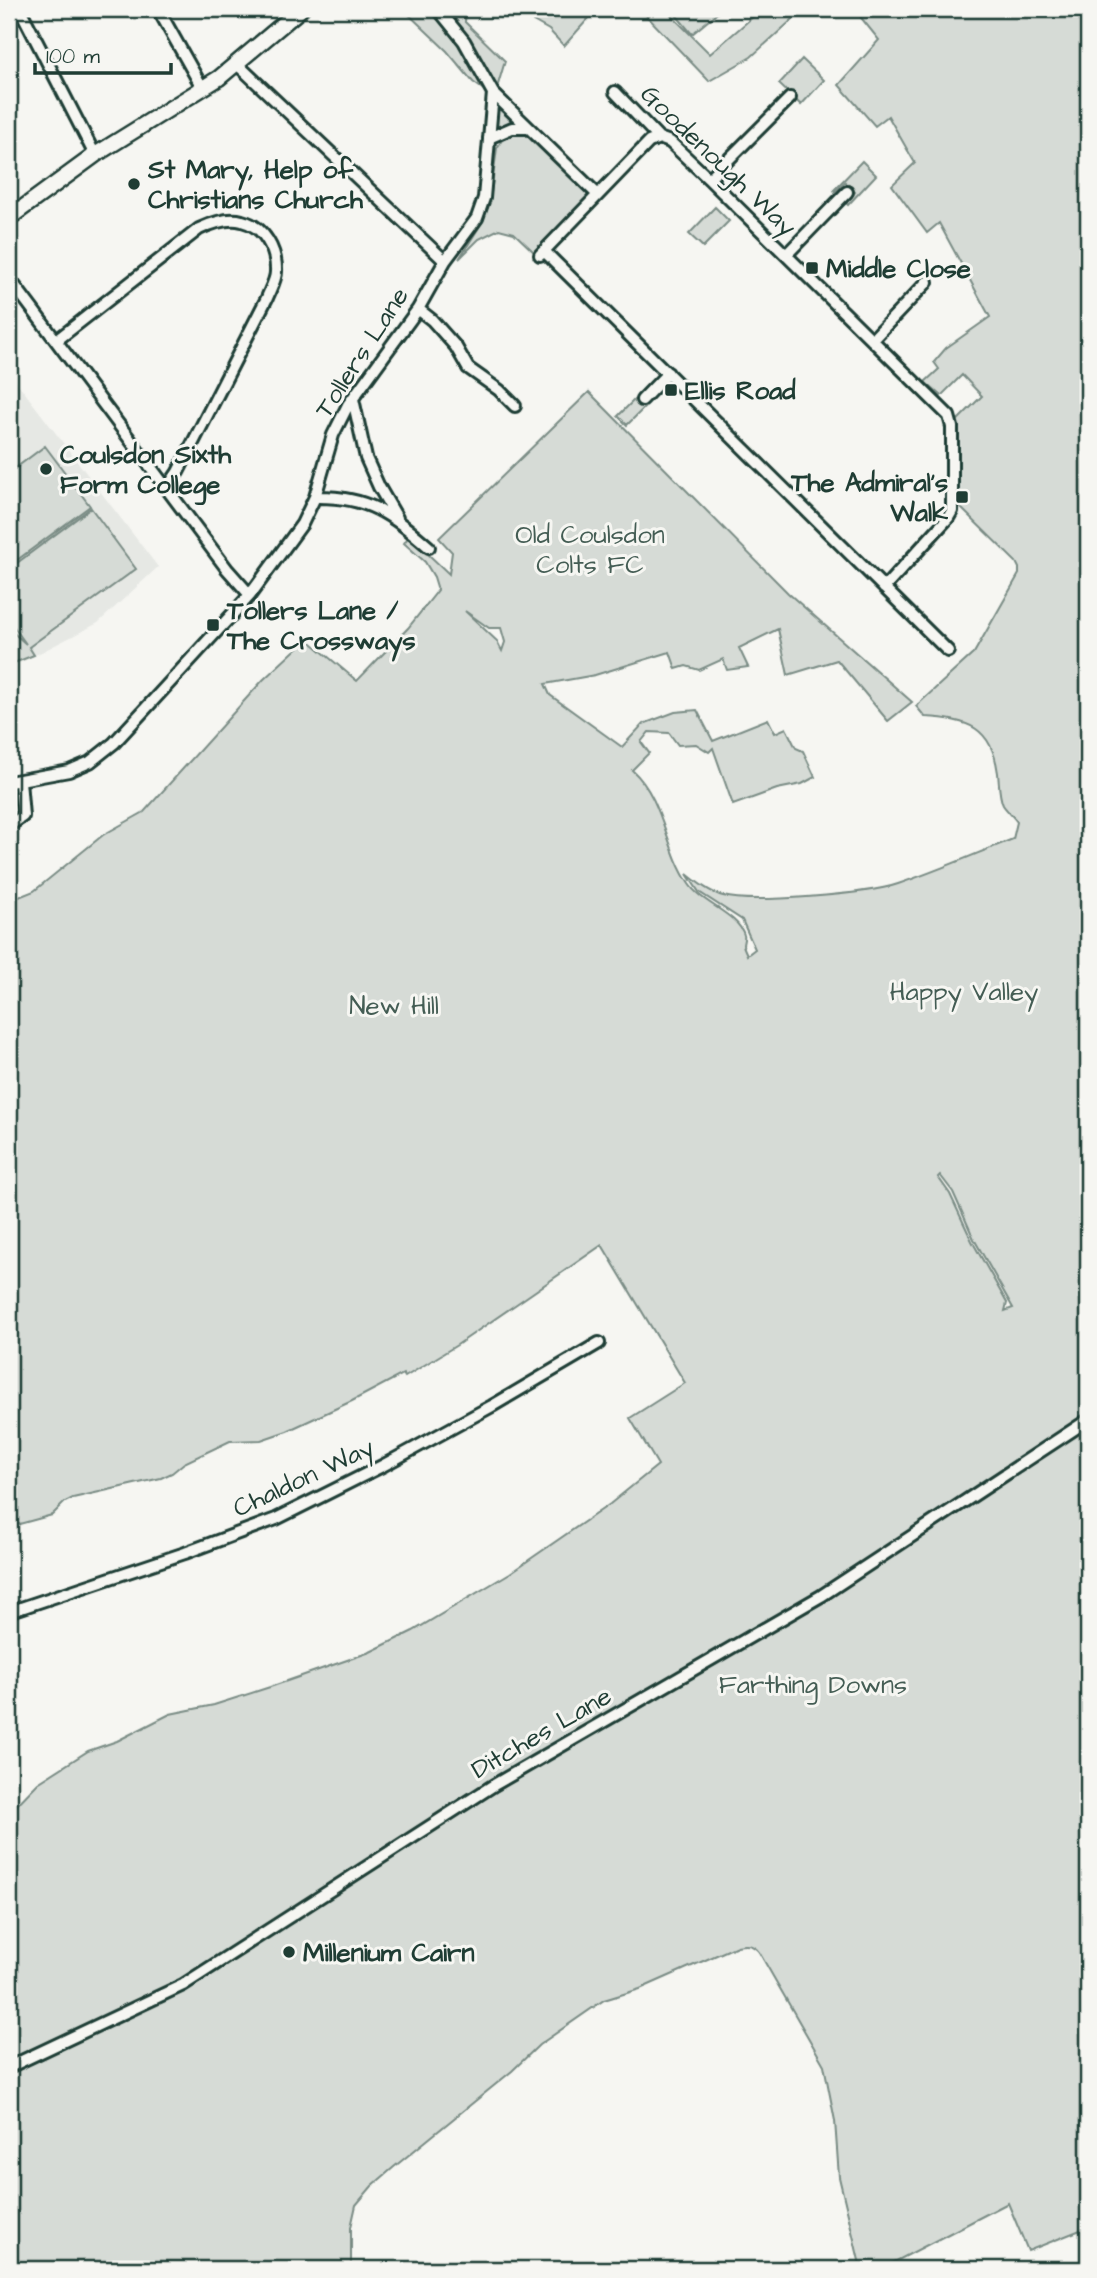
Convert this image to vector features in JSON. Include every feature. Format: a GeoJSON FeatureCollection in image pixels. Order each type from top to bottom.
{"type":"FeatureCollection","features":[{"type":"Feature","properties":{"kind":"main road"},"geometry":{"type":"LineString","coordinates":[[9,218],[95,155],[203,89],[237,64],[301,9]]}},
{"type":"Feature","properties":{"kind":"street"},"geometry":{"type":"LineString","coordinates":[[20,9],[95,155]]}},
{"type":"Feature","properties":{"kind":"street"},"geometry":{"type":"LineString","coordinates":[[158,9],[203,89]]}},
{"type":"Feature","properties":{"kind":"street"},"geometry":{"type":"LineString","coordinates":[[438,9],[464,41],[493,93],[598,195]]}},
{"type":"Feature","properties":{"kind":"street"},"geometry":{"type":"LineString","coordinates":[[237,64],[445,261]]}},
{"type":"Feature","properties":{"kind":"street","name":"Goodenough Way"},"geometry":{"type":"LineString","coordinates":[[615,92],[659,138],[670,142],[709,179],[949,416],[952,427],[952,511],[884,588]]}},
{"type":"Feature","properties":{"kind":"street","name":"Tollers Lane"},"geometry":{"type":"LineString","coordinates":[[9,825],[23,816],[15,782],[69,771],[90,762],[114,743],[250,595],[302,524],[315,497],[333,435],[353,399],[418,309],[445,261],[477,218],[484,198],[493,93]]}},
{"type":"Feature","properties":{"kind":"street"},"geometry":{"type":"LineString","coordinates":[[709,179],[790,98]]}},
{"type":"Feature","properties":{"kind":"street"},"geometry":{"type":"LineString","coordinates":[[489,138],[512,128],[527,128]]}},
{"type":"Feature","properties":{"kind":"street"},"geometry":{"type":"LineString","coordinates":[[659,138],[649,142],[542,253],[668,373],[948,651]]}},
{"type":"Feature","properties":{"kind":"street"},"geometry":{"type":"LineString","coordinates":[[786,255],[847,192]]}},
{"type":"Feature","properties":{"kind":"street"},"geometry":{"type":"LineString","coordinates":[[57,340],[199,229],[216,221],[242,221],[260,230],[273,249],[276,274],[267,298],[178,472],[167,488]]}},
{"type":"Feature","properties":{"kind":"street"},"geometry":{"type":"LineString","coordinates":[[9,278],[250,595]]}},
{"type":"Feature","properties":{"kind":"street"},"geometry":{"type":"LineString","coordinates":[[872,340],[927,282]]}},
{"type":"Feature","properties":{"kind":"street"},"geometry":{"type":"LineString","coordinates":[[418,309],[432,320],[456,347],[468,368],[499,390],[515,406]]}},
{"type":"Feature","properties":{"kind":"street"},"geometry":{"type":"LineString","coordinates":[[642,400],[668,373]]}},
{"type":"Feature","properties":{"kind":"street"},"geometry":{"type":"LineString","coordinates":[[353,399],[366,458],[379,487],[397,518],[429,547]]}},
{"type":"Feature","properties":{"kind":"street"},"geometry":{"type":"LineString","coordinates":[[315,497],[354,500],[397,518]]}},
{"type":"Feature","properties":{"kind":"street","name":"Chaldon Way"},"geometry":{"type":"LineString","coordinates":[[9,1612],[185,1553],[276,1519],[492,1406],[598,1343]]}},
{"type":"Feature","properties":{"kind":"street","name":"Ditches Lane"},"geometry":{"type":"LineString","coordinates":[[9,2067],[183,1985],[495,1784],[821,1596],[1088,1420]]}},
{"type":"Feature","properties":{"kind":"shaded area","name":"Coulsdon Sixth Form College"},"geometry":{"type":"Polygon","coordinates":[[[9,372],[158,567],[98,623],[22,662],[9,665],[9,372]]]}},
{"type":"Feature","properties":{"kind":"green space"},"geometry":{"type":"Polygon","coordinates":[[[403,9],[433,9],[462,43],[488,93],[473,82],[447,51],[403,9]]]}},
{"type":"Feature","properties":{"kind":"green space"},"geometry":{"type":"Polygon","coordinates":[[[445,9],[466,9],[465,22],[505,61],[497,88],[467,36],[445,9]]]}},
{"type":"Feature","properties":{"kind":"green space"},"geometry":{"type":"Polygon","coordinates":[[[512,9],[597,9],[564,46],[549,30],[512,9]]]}},
{"type":"Feature","properties":{"kind":"green space"},"geometry":{"type":"Polygon","coordinates":[[[640,9],[665,9],[710,54],[762,9],[804,9],[751,57],[709,81],[640,9]]]}},
{"type":"Feature","properties":{"kind":"green space"},"geometry":{"type":"Polygon","coordinates":[[[671,9],[722,9],[692,34],[671,9]]]}},
{"type":"Feature","properties":{"kind":"green space"},"geometry":{"type":"Polygon","coordinates":[[[854,9],[1088,9],[1088,2227],[1028,2251],[1008,2203],[881,2269],[861,2269],[839,2177],[835,2121],[824,2065],[757,1949],[743,1945],[640,1989],[604,2000],[539,2045],[512,2071],[372,2186],[356,2205],[351,2227],[351,2269],[9,2269],[9,1813],[38,1783],[88,1751],[117,1741],[170,1714],[214,1705],[370,1652],[413,1631],[510,1573],[610,1504],[658,1465],[630,1418],[685,1383],[602,1245],[457,1345],[405,1377],[403,1374],[287,1431],[261,1440],[230,1441],[184,1463],[161,1478],[73,1498],[52,1515],[16,1525],[9,1520],[9,901],[34,891],[103,835],[144,812],[263,680],[307,639],[357,681],[408,628],[438,590],[425,562],[404,543],[409,536],[449,574],[452,552],[439,538],[589,392],[788,593],[912,702],[888,721],[837,660],[788,675],[778,629],[739,648],[748,667],[727,670],[723,659],[699,670],[686,666],[676,669],[670,652],[595,675],[545,684],[550,695],[622,747],[643,724],[675,712],[697,710],[713,741],[768,719],[775,733],[786,728],[796,748],[803,751],[815,777],[802,784],[777,789],[733,805],[713,748],[709,752],[696,744],[678,745],[669,733],[649,732],[641,742],[649,753],[632,770],[651,795],[674,856],[689,884],[735,921],[744,935],[743,945],[747,955],[755,949],[742,920],[699,892],[687,874],[713,892],[738,898],[837,894],[898,884],[1013,839],[1017,822],[1002,802],[995,757],[984,736],[965,723],[925,717],[916,706],[974,653],[1019,574],[1019,568],[958,505],[957,421],[982,396],[962,375],[941,396],[925,382],[939,369],[934,362],[946,348],[990,317],[939,223],[927,233],[892,185],[915,163],[888,116],[875,126],[839,85],[879,40],[854,9]],[[465,611],[497,641],[502,651],[505,642],[501,628],[489,628],[465,611]],[[940,1175],[938,1177],[950,1194],[972,1241],[1007,1303],[1005,1311],[1013,1308],[974,1239],[953,1192],[940,1175]]]}},
{"type":"Feature","properties":{"kind":"green space"},"geometry":{"type":"Polygon","coordinates":[[[802,59],[824,80],[801,105],[779,84],[802,59]]]}},
{"type":"Feature","properties":{"kind":"green space"},"geometry":{"type":"Polygon","coordinates":[[[495,106],[514,121],[496,131],[494,129],[495,106]]]}},
{"type":"Feature","properties":{"kind":"green space"},"geometry":{"type":"Polygon","coordinates":[[[515,134],[528,135],[586,190],[587,202],[535,253],[514,233],[499,229],[479,239],[459,259],[483,221],[490,200],[497,148],[502,140],[515,134]]]}},
{"type":"Feature","properties":{"kind":"green space"},"geometry":{"type":"Polygon","coordinates":[[[862,161],[876,175],[848,205],[846,203],[855,192],[845,182],[835,192],[834,190],[862,161]]]}},
{"type":"Feature","properties":{"kind":"green space"},"geometry":{"type":"Polygon","coordinates":[[[715,207],[729,221],[703,247],[689,234],[715,207]]]}},
{"type":"Feature","properties":{"kind":"green space"},"geometry":{"type":"Polygon","coordinates":[[[636,398],[645,407],[627,425],[618,416],[636,398]]]}},
{"type":"Feature","properties":{"kind":"green space"},"geometry":{"type":"Polygon","coordinates":[[[45,446],[90,506],[9,566],[9,473],[45,446]]]}},
{"type":"Feature","properties":{"kind":"green space"},"geometry":{"type":"Polygon","coordinates":[[[91,508],[136,569],[29,647],[34,655],[9,665],[9,629],[26,644],[9,620],[9,569],[91,508]]]}},
{"type":"Feature","properties":{"kind":"green space"},"geometry":{"type":"Polygon","coordinates":[[[9,790],[14,792],[18,812],[14,819],[9,821],[9,790]]]}},
{"type":"Feature","properties":{"kind":"place","name":"St Mary, Help of Christians Church"},"geometry":{"type":"Point","coordinates":[134,184]}},
{"type":"Feature","properties":{"kind":"place","name":"Middle Close"},"geometry":{"type":"Point","coordinates":[812,268]}},
{"type":"Feature","properties":{"kind":"place","name":"Ellis Road"},"geometry":{"type":"Point","coordinates":[671,390]}},
{"type":"Feature","properties":{"kind":"place","name":"Coulsdon Sixth Form College"},"geometry":{"type":"Point","coordinates":[46,469]}},
{"type":"Feature","properties":{"kind":"place","name":"The Admiral's Walk"},"geometry":{"type":"Point","coordinates":[962,497]}},
{"type":"Feature","properties":{"kind":"place","name":"Tollers Lane / The Crossways"},"geometry":{"type":"Point","coordinates":[213,625]}},
{"type":"Feature","properties":{"kind":"place","name":"Millenium Cairn"},"geometry":{"type":"Point","coordinates":[289,1952]}},
{"type":"Feature","properties":{"kind":"park label","name":"Old Coulsdon Colts FC"},"geometry":{"type":"Point","coordinates":[590,549]}},
{"type":"Feature","properties":{"kind":"park label","name":"Happy Valley"},"geometry":{"type":"Point","coordinates":[964,991]}},
{"type":"Feature","properties":{"kind":"park label","name":"New Hill"},"geometry":{"type":"Point","coordinates":[394,1005]}},
{"type":"Feature","properties":{"kind":"park label","name":"Farthing Downs"},"geometry":{"type":"Point","coordinates":[813,1684]}}]}
